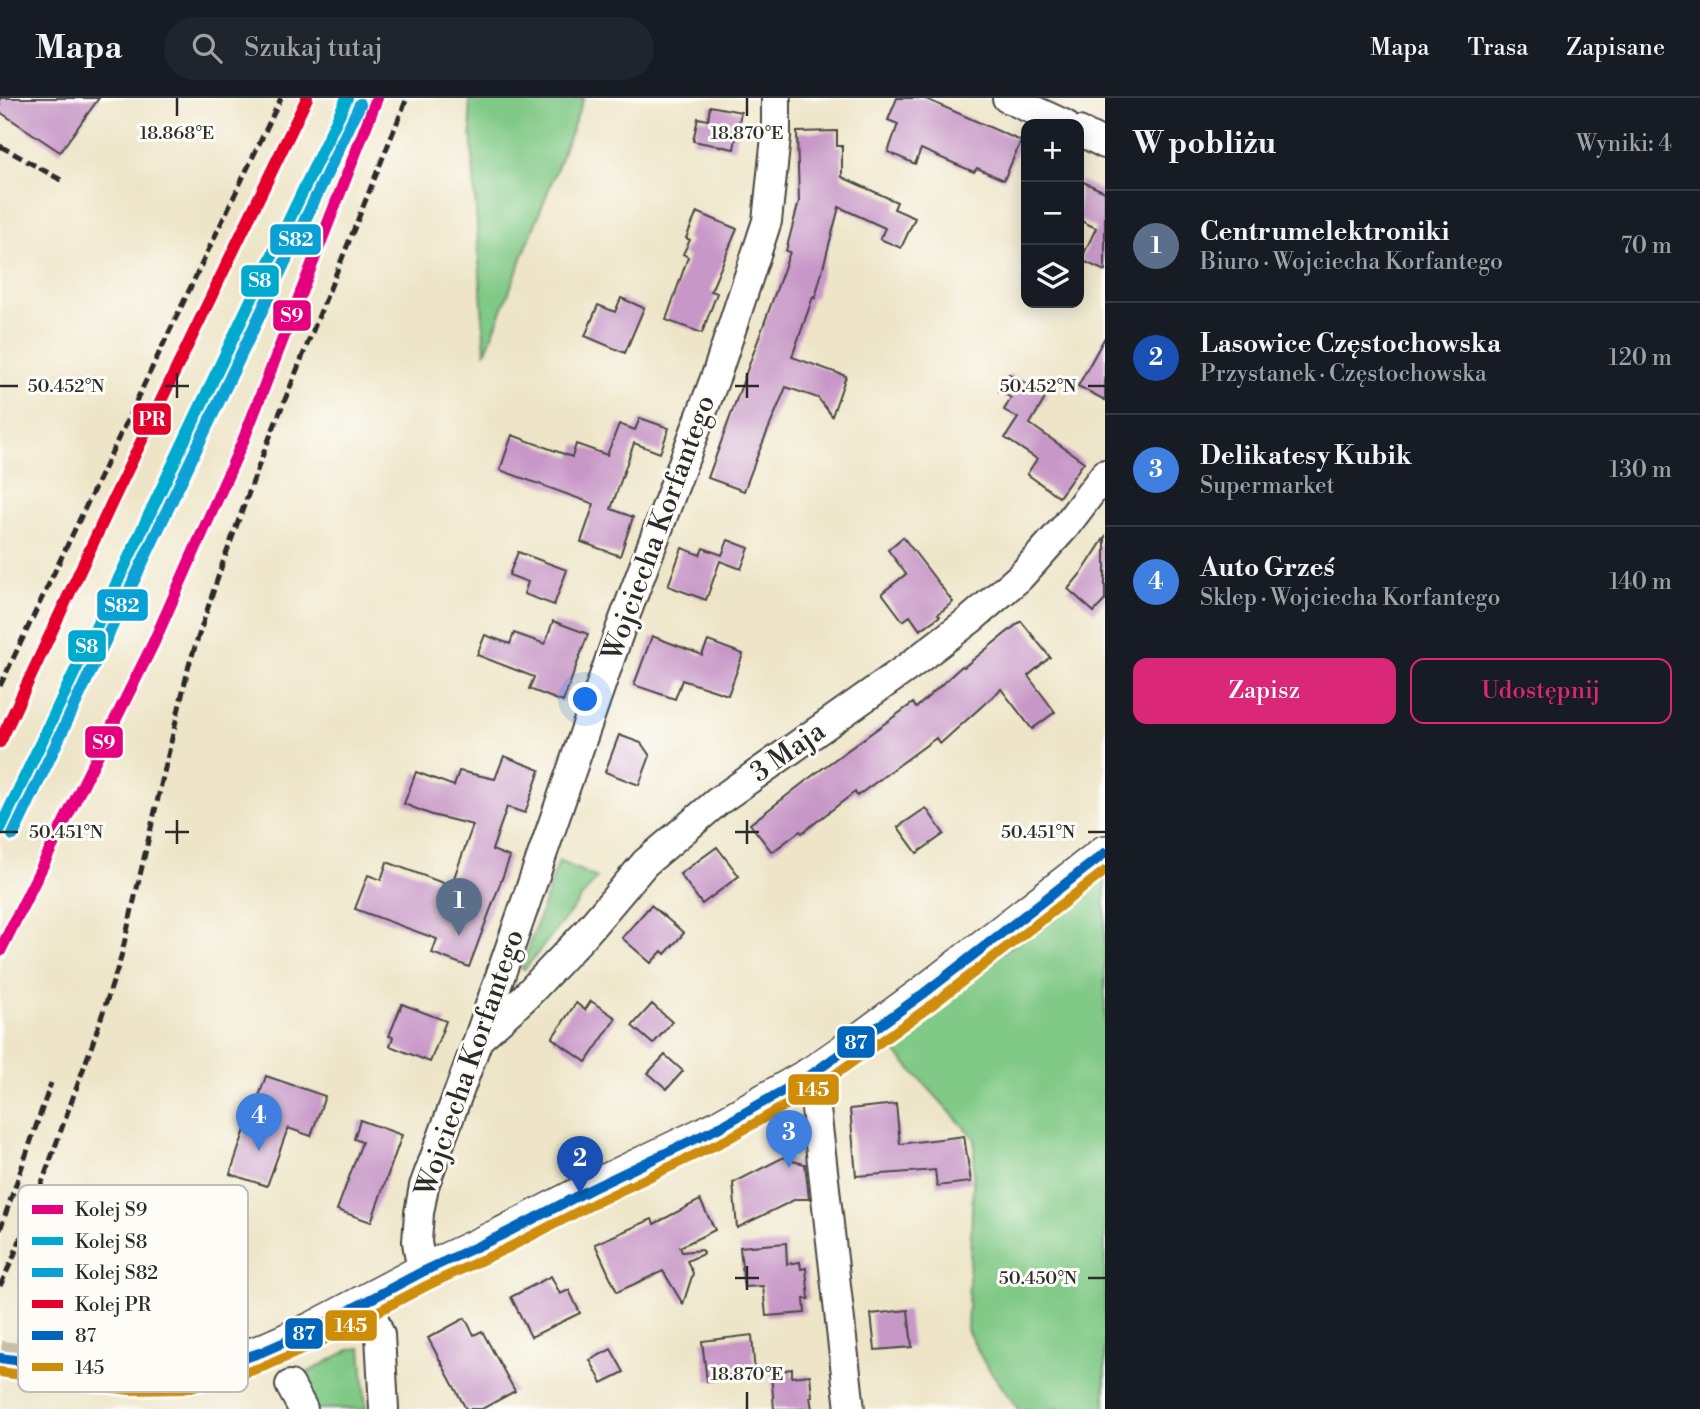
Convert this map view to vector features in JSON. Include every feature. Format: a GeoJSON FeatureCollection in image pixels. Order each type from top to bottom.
{"type":"FeatureCollection","features":[{"type":"Feature","properties":{"kind":"street","name":"Wojciecha Korfantego"},"geometry":{"type":"LineString","coordinates":[[422,1272],[417,1242],[424,1186],[478,1040],[621,627],[717,373],[767,221],[776,137],[776,98]]}},
{"type":"Feature","properties":{"kind":"street"},"geometry":{"type":"LineString","coordinates":[[1007,98],[1053,119]]}},
{"type":"Feature","properties":{"kind":"street"},"geometry":{"type":"LineString","coordinates":[[1084,134],[1105,144]]}},
{"type":"Feature","properties":{"kind":"street","name":"3 Maja"},"geometry":{"type":"LineString","coordinates":[[478,1040],[525,997],[584,935],[645,863],[718,802],[908,667],[1020,577],[1065,527],[1105,474]]}},
{"type":"Feature","properties":{"kind":"street"},"geometry":{"type":"LineString","coordinates":[[248,1356],[312,1330],[422,1272],[720,1127],[812,1074],[923,994],[1105,853]]}},
{"type":"Feature","properties":{"kind":"street"},"geometry":{"type":"LineString","coordinates":[[812,1074],[850,1409]]}},
{"type":"Feature","properties":{"kind":"street"},"geometry":{"type":"LineString","coordinates":[[367,1301],[380,1335],[384,1409]]}},
{"type":"Feature","properties":{"kind":"green space"},"geometry":{"type":"Polygon","coordinates":[[[469,98],[584,98],[485,354],[469,98]]]}},
{"type":"Feature","properties":{"kind":"green space"},"geometry":{"type":"Polygon","coordinates":[[[559,861],[597,878],[525,969],[521,969],[559,861]]]}},
{"type":"Feature","properties":{"kind":"green space"},"geometry":{"type":"Polygon","coordinates":[[[1105,874],[1105,1409],[1018,1409],[984,1362],[967,1330],[975,1139],[886,1042],[1105,874]]]}},
{"type":"Feature","properties":{"kind":"green space"},"geometry":{"type":"Polygon","coordinates":[[[361,1348],[366,1409],[311,1409],[294,1380],[351,1349],[361,1348]]]}},
{"type":"Feature","properties":{"kind":"building"},"geometry":{"type":"Polygon","coordinates":[[[0,98],[99,98],[60,152],[0,112],[0,98]]]}},
{"type":"Feature","properties":{"kind":"building"},"geometry":{"type":"Polygon","coordinates":[[[897,98],[924,98],[1021,141],[1004,180],[977,168],[974,172],[921,149],[915,164],[888,152],[898,124],[888,120],[897,98]]]}},
{"type":"Feature","properties":{"kind":"building"},"geometry":{"type":"Polygon","coordinates":[[[710,106],[741,112],[734,149],[693,141],[698,118],[708,120],[710,106]]]}},
{"type":"Feature","properties":{"kind":"building"},"geometry":{"type":"Polygon","coordinates":[[[837,131],[837,146],[842,146],[842,177],[897,202],[894,209],[915,218],[901,248],[880,239],[885,228],[839,207],[815,298],[813,297],[792,357],[846,376],[832,416],[818,398],[786,387],[744,491],[708,478],[790,252],[786,251],[799,201],[797,132],[837,131]]]}},
{"type":"Feature","properties":{"kind":"building"},"geometry":{"type":"Polygon","coordinates":[[[1084,182],[1105,192],[1105,271],[1084,261],[1084,254],[1096,228],[1084,222],[1084,182]]]}},
{"type":"Feature","properties":{"kind":"building"},"geometry":{"type":"Polygon","coordinates":[[[697,212],[737,229],[711,291],[717,293],[702,333],[666,320],[688,257],[683,254],[690,240],[686,238],[697,212]]]}},
{"type":"Feature","properties":{"kind":"building"},"geometry":{"type":"Polygon","coordinates":[[[621,298],[644,308],[625,353],[585,336],[598,305],[615,312],[621,298]]]}},
{"type":"Feature","properties":{"kind":"building"},"geometry":{"type":"Polygon","coordinates":[[[1105,337],[1105,400],[1078,386],[1105,337]]]}},
{"type":"Feature","properties":{"kind":"building"},"geometry":{"type":"Polygon","coordinates":[[[1009,374],[1047,395],[1030,424],[1084,462],[1059,497],[1027,474],[1037,459],[1005,438],[1018,418],[1004,410],[1011,398],[999,391],[1009,374]]]}},
{"type":"Feature","properties":{"kind":"building"},"geometry":{"type":"Polygon","coordinates":[[[640,418],[669,428],[660,453],[634,443],[611,509],[633,517],[620,556],[581,542],[594,504],[500,470],[512,435],[572,457],[576,444],[607,455],[619,424],[635,430],[640,418]]]}},
{"type":"Feature","properties":{"kind":"building"},"geometry":{"type":"Polygon","coordinates":[[[903,537],[953,602],[938,614],[940,616],[920,630],[910,616],[903,621],[882,593],[906,574],[888,550],[903,537]]]}},
{"type":"Feature","properties":{"kind":"building"},"geometry":{"type":"Polygon","coordinates":[[[1105,537],[1105,600],[1094,612],[1068,589],[1105,537]]]}},
{"type":"Feature","properties":{"kind":"building"},"geometry":{"type":"Polygon","coordinates":[[[728,540],[749,548],[741,569],[720,561],[706,600],[668,586],[682,548],[700,555],[703,548],[722,555],[728,540]]]}},
{"type":"Feature","properties":{"kind":"building"},"geometry":{"type":"Polygon","coordinates":[[[518,552],[567,570],[554,605],[524,594],[528,582],[509,575],[518,552]]]}},
{"type":"Feature","properties":{"kind":"building"},"geometry":{"type":"Polygon","coordinates":[[[553,621],[588,634],[563,702],[529,689],[534,677],[477,655],[485,635],[510,644],[514,633],[545,644],[553,621]]]}},
{"type":"Feature","properties":{"kind":"building"},"geometry":{"type":"Polygon","coordinates":[[[1021,621],[1050,657],[1028,676],[1055,712],[1032,729],[1001,689],[940,744],[936,738],[857,796],[855,792],[802,833],[800,831],[772,852],[750,824],[913,703],[916,708],[962,666],[1021,621]]]}},
{"type":"Feature","properties":{"kind":"building"},"geometry":{"type":"Polygon","coordinates":[[[652,636],[702,655],[708,641],[743,654],[728,695],[682,680],[675,699],[634,685],[652,636]]]}},
{"type":"Feature","properties":{"kind":"building"},"geometry":{"type":"Polygon","coordinates":[[[619,735],[641,743],[650,756],[639,785],[605,772],[619,735]]]}},
{"type":"Feature","properties":{"kind":"building"},"geometry":{"type":"Polygon","coordinates":[[[504,756],[540,770],[525,813],[507,807],[492,850],[510,857],[469,967],[432,953],[437,939],[355,909],[368,875],[381,880],[387,862],[451,886],[473,825],[432,815],[404,804],[416,772],[454,786],[459,771],[495,779],[504,756]]]}},
{"type":"Feature","properties":{"kind":"building"},"geometry":{"type":"Polygon","coordinates":[[[926,808],[944,834],[917,853],[898,827],[926,808]]]}},
{"type":"Feature","properties":{"kind":"building"},"geometry":{"type":"Polygon","coordinates":[[[717,847],[739,876],[702,904],[680,874],[717,847]]]}},
{"type":"Feature","properties":{"kind":"building"},"geometry":{"type":"Polygon","coordinates":[[[651,905],[684,933],[665,954],[662,951],[651,963],[622,938],[651,905]]]}},
{"type":"Feature","properties":{"kind":"building"},"geometry":{"type":"Polygon","coordinates":[[[591,1001],[616,1018],[586,1062],[552,1038],[576,1003],[585,1010],[591,1001]]]}},
{"type":"Feature","properties":{"kind":"building"},"geometry":{"type":"Polygon","coordinates":[[[402,1004],[446,1021],[430,1062],[390,1046],[393,1037],[389,1036],[402,1004]]]}},
{"type":"Feature","properties":{"kind":"building"},"geometry":{"type":"Polygon","coordinates":[[[652,1004],[672,1022],[653,1044],[632,1026],[652,1004]]]}},
{"type":"Feature","properties":{"kind":"building"},"geometry":{"type":"Polygon","coordinates":[[[665,1055],[683,1071],[667,1089],[648,1073],[665,1055]]]}},
{"type":"Feature","properties":{"kind":"building"},"geometry":{"type":"Polygon","coordinates":[[[266,1076],[325,1096],[311,1136],[288,1128],[267,1186],[230,1174],[266,1076]]]}},
{"type":"Feature","properties":{"kind":"building"},"geometry":{"type":"Polygon","coordinates":[[[896,1104],[900,1144],[964,1136],[971,1182],[937,1186],[935,1170],[856,1176],[850,1109],[896,1104]]]}},
{"type":"Feature","properties":{"kind":"building"},"geometry":{"type":"Polygon","coordinates":[[[360,1120],[402,1135],[371,1222],[337,1210],[362,1142],[354,1139],[360,1120]]]}},
{"type":"Feature","properties":{"kind":"building"},"geometry":{"type":"Polygon","coordinates":[[[784,1157],[805,1164],[809,1199],[796,1199],[737,1228],[733,1183],[784,1157]]]}},
{"type":"Feature","properties":{"kind":"building"},"geometry":{"type":"Polygon","coordinates":[[[700,1200],[715,1230],[680,1247],[682,1252],[702,1250],[703,1254],[687,1261],[693,1273],[683,1304],[663,1271],[617,1292],[595,1244],[652,1219],[654,1224],[700,1200]]]}},
{"type":"Feature","properties":{"kind":"building"},"geometry":{"type":"Polygon","coordinates":[[[786,1243],[787,1264],[800,1262],[801,1269],[806,1268],[809,1299],[804,1299],[805,1313],[766,1316],[763,1286],[744,1287],[740,1247],[786,1243]]]}},
{"type":"Feature","properties":{"kind":"building"},"geometry":{"type":"Polygon","coordinates":[[[551,1276],[560,1294],[569,1290],[580,1313],[531,1337],[511,1297],[551,1276]]]}},
{"type":"Feature","properties":{"kind":"building"},"geometry":{"type":"Polygon","coordinates":[[[908,1310],[912,1347],[875,1350],[871,1314],[908,1310]]]}},
{"type":"Feature","properties":{"kind":"building"},"geometry":{"type":"Polygon","coordinates":[[[465,1318],[474,1335],[482,1331],[515,1391],[482,1409],[466,1409],[428,1338],[465,1318]]]}},
{"type":"Feature","properties":{"kind":"building"},"geometry":{"type":"Polygon","coordinates":[[[752,1335],[755,1376],[707,1381],[702,1341],[752,1335]]]}},
{"type":"Feature","properties":{"kind":"building"},"geometry":{"type":"Polygon","coordinates":[[[611,1349],[624,1372],[602,1383],[590,1360],[611,1349]]]}},
{"type":"Feature","properties":{"kind":"building"},"geometry":{"type":"Polygon","coordinates":[[[792,1369],[792,1377],[810,1375],[812,1409],[774,1409],[771,1372],[792,1369]]]}},
{"type":"Feature","properties":{"kind":"tunnel"},"geometry":{"type":"LineString","coordinates":[[0,1358],[18,1360]]}},
{"type":"Feature","properties":{"kind":"railway"},"geometry":{"type":"LineString","coordinates":[[0,686],[281,98]]}},
{"type":"Feature","properties":{"kind":"railway"},"geometry":{"type":"LineString","coordinates":[[0,729],[300,98]]}},
{"type":"Feature","properties":{"kind":"railway"},"geometry":{"type":"LineString","coordinates":[[41,1185],[120,961],[189,665],[222,565],[265,449],[407,98]]}},
{"type":"Feature","properties":{"kind":"railway"},"geometry":{"type":"LineString","coordinates":[[0,146],[61,180]]}},
{"type":"Feature","properties":{"kind":"railway"},"geometry":{"type":"LineString","coordinates":[[0,1230],[51,1083]]}},
{"type":"Feature","properties":{"kind":"railway"},"geometry":{"type":"LineString","coordinates":[[0,1286],[18,1245]]}},
{"type":"Feature","properties":{"kind":"rail line","name":"PR"},"geometry":{"type":"LineString","coordinates":[[0,742],[307,98]]}},
{"type":"Feature","properties":{"kind":"rail line","name":"S8"},"geometry":{"type":"LineString","coordinates":[[0,829],[347,98]]}},
{"type":"Feature","properties":{"kind":"rail line","name":"S9"},"geometry":{"type":"LineString","coordinates":[[0,951],[153,644],[243,441],[377,98]]}},
{"type":"Feature","properties":{"kind":"rail line","name":"S82"},"geometry":{"type":"LineString","coordinates":[[13,835],[360,104]]}},
{"type":"Feature","properties":{"kind":"transit line","name":"87"},"geometry":{"type":"LineString","coordinates":[[248,1357],[312,1330],[422,1272],[720,1127],[812,1074],[923,994],[1105,853]]}},
{"type":"Feature","properties":{"kind":"transit line","name":"145"},"geometry":{"type":"LineString","coordinates":[[248,1372],[318,1343],[428,1285],[726,1140],[819,1086],[932,1005],[1105,871]]}},
{"type":"Feature","properties":{"kind":"transit line","name":"87"},"geometry":{"type":"LineString","coordinates":[[0,1358],[18,1360]]}},
{"type":"Feature","properties":{"kind":"transit line","name":"145"},"geometry":{"type":"LineString","coordinates":[[0,1372],[18,1374]]}},
{"type":"Feature","properties":{"kind":"place","name":"Centrumelektroniki"},"geometry":{"type":"Point","coordinates":[459,936]}},
{"type":"Feature","properties":{"kind":"place","name":"Auto Grześ"},"geometry":{"type":"Point","coordinates":[259,1151]}},
{"type":"Feature","properties":{"kind":"place","name":"Delikatesy Kubik"},"geometry":{"type":"Point","coordinates":[789,1168]}},
{"type":"Feature","properties":{"kind":"place","name":"Lasowice Częstochowska"},"geometry":{"type":"Point","coordinates":[580,1194]}}]}
